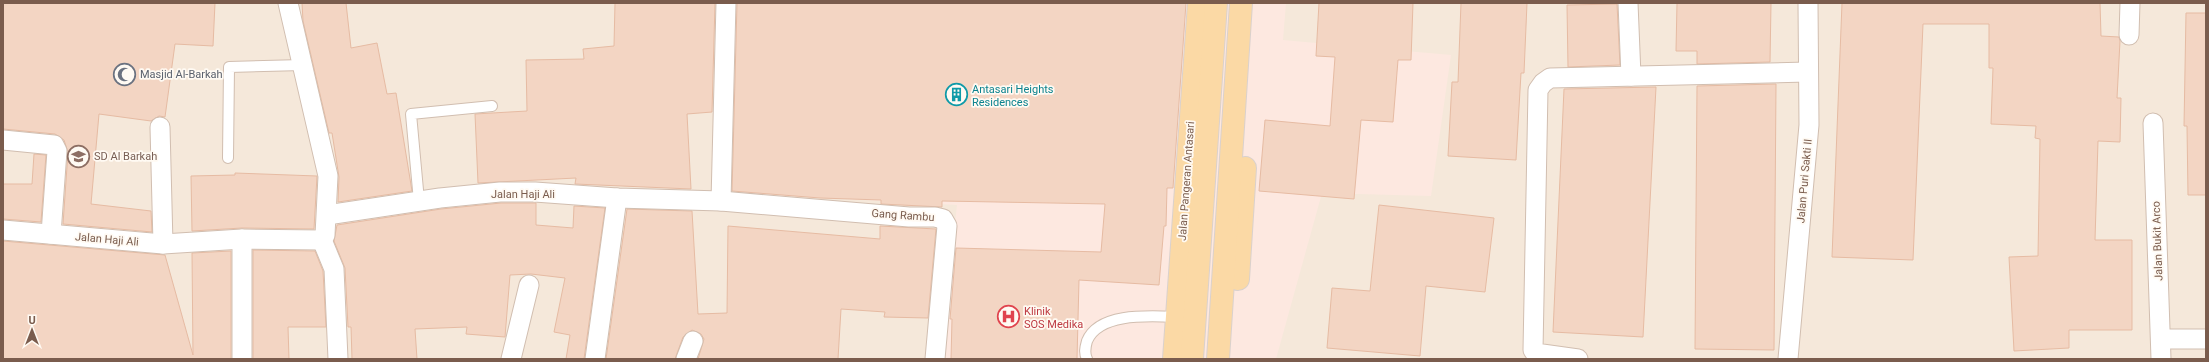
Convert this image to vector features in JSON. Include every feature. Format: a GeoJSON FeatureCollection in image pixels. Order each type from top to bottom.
{"type":"FeatureCollection","features":[{"type":"Feature","properties":{"kind":"main road","name":"Jalan Pangeran Antasari"},"geometry":{"type":"LineString","coordinates":[[1174,359],[1199,3]]}},
{"type":"Feature","properties":{"kind":"main road"},"geometry":{"type":"LineString","coordinates":[[1192,359],[1216,3]]}},
{"type":"Feature","properties":{"kind":"main road"},"geometry":{"type":"LineString","coordinates":[[1218,359],[1240,3]]}},
{"type":"Feature","properties":{"kind":"main road"},"geometry":{"type":"LineString","coordinates":[[1234,359],[1254,3]]}},
{"type":"Feature","properties":{"kind":"street"},"geometry":{"type":"LineString","coordinates":[[288,3],[328,176],[327,215],[325,235],[322,240],[334,269],[338,359]]}},
{"type":"Feature","properties":{"kind":"street"},"geometry":{"type":"LineString","coordinates":[[721,201],[726,3]]}},
{"type":"Feature","properties":{"kind":"street"},"geometry":{"type":"LineString","coordinates":[[1628,3],[1631,76]]}},
{"type":"Feature","properties":{"kind":"street","name":"Jalan Puri Sakti II"},"geometry":{"type":"LineString","coordinates":[[1788,359],[1809,125],[1808,3]]}},
{"type":"Feature","properties":{"kind":"street"},"geometry":{"type":"LineString","coordinates":[[2129,35],[2130,3]]}},
{"type":"Feature","properties":{"kind":"street"},"geometry":{"type":"LineString","coordinates":[[1578,359],[1536,353],[1533,350],[1538,90],[1543,83],[1550,78],[1808,72]]}},
{"type":"Feature","properties":{"kind":"street","name":"Jalan Bukit Arco"},"geometry":{"type":"LineString","coordinates":[[2152,123],[2161,359]]}},
{"type":"Feature","properties":{"kind":"street"},"geometry":{"type":"LineString","coordinates":[[160,127],[163,244]]}},
{"type":"Feature","properties":{"kind":"street"},"geometry":{"type":"LineString","coordinates":[[3,140],[46,143],[54,145],[57,150],[51,234]]}},
{"type":"Feature","properties":{"kind":"street","name":"Jalan Haji Ali"},"geometry":{"type":"LineString","coordinates":[[327,215],[419,201],[500,192],[535,192],[617,198],[721,201]]}},
{"type":"Feature","properties":{"kind":"street"},"geometry":{"type":"LineString","coordinates":[[595,359],[617,198]]}},
{"type":"Feature","properties":{"kind":"street","name":"Gang Rambu"},"geometry":{"type":"LineString","coordinates":[[721,201],[909,216],[936,216],[943,219],[947,226],[935,359]]}},
{"type":"Feature","properties":{"kind":"street","name":"Jalan Haji Ali"},"geometry":{"type":"LineString","coordinates":[[3,230],[163,244],[242,239],[322,240]]}},
{"type":"Feature","properties":{"kind":"street"},"geometry":{"type":"LineString","coordinates":[[242,239],[242,359]]}},
{"type":"Feature","properties":{"kind":"street"},"geometry":{"type":"LineString","coordinates":[[511,359],[529,285]]}},
{"type":"Feature","properties":{"kind":"street"},"geometry":{"type":"LineString","coordinates":[[2161,339],[2206,339]]}},
{"type":"Feature","properties":{"kind":"street"},"geometry":{"type":"LineString","coordinates":[[686,359],[693,341]]}},
{"type":"Feature","properties":{"kind":"lane"},"geometry":{"type":"LineString","coordinates":[[228,158],[229,67],[303,65]]}},
{"type":"Feature","properties":{"kind":"lane"},"geometry":{"type":"LineString","coordinates":[[419,201],[411,114],[492,106]]}},
{"type":"Feature","properties":{"kind":"lane"},"geometry":{"type":"LineString","coordinates":[[1087,359],[1085,347],[1090,334],[1103,323],[1135,317],[1177,316]]}},
{"type":"Feature","properties":{"kind":"shaded area"},"geometry":{"type":"Polygon","coordinates":[[[3,3],[2206,3],[2206,359],[3,359],[3,3]]]}},
{"type":"Feature","properties":{"kind":"shaded area"},"geometry":{"type":"Polygon","coordinates":[[[733,3],[1286,3],[1283,40],[1451,55],[1431,196],[1322,193],[1276,359],[940,359],[957,205],[734,193],[733,3]]]}},
{"type":"Feature","properties":{"kind":"building"},"geometry":{"type":"Polygon","coordinates":[[[3,3],[215,3],[213,46],[175,44],[165,117],[159,116],[151,121],[99,114],[91,204],[151,211],[152,232],[63,224],[68,152],[64,140],[55,134],[3,129],[3,3]]]}},
{"type":"Feature","properties":{"kind":"building"},"geometry":{"type":"Polygon","coordinates":[[[302,3],[346,3],[351,48],[377,43],[387,94],[396,93],[412,191],[338,202],[339,177],[332,133],[329,133],[303,21],[302,3]]]}},
{"type":"Feature","properties":{"kind":"building"},"geometry":{"type":"Polygon","coordinates":[[[615,3],[715,3],[712,112],[687,114],[691,189],[575,184],[576,178],[478,183],[475,114],[527,111],[526,60],[584,59],[583,49],[614,46],[615,3]]]}},
{"type":"Feature","properties":{"kind":"building","name":"Antasari Heights Residences"},"geometry":{"type":"Polygon","coordinates":[[[737,3],[1186,3],[1173,188],[1167,188],[1166,226],[1164,226],[1159,285],[1079,280],[1077,359],[951,359],[952,319],[950,319],[956,248],[1101,252],[1105,204],[942,201],[942,207],[881,204],[881,200],[820,198],[732,191],[737,3]]]}},
{"type":"Feature","properties":{"kind":"building"},"geometry":{"type":"Polygon","coordinates":[[[1319,3],[1413,3],[1411,60],[1398,60],[1393,122],[1361,120],[1354,199],[1259,191],[1265,120],[1330,126],[1335,57],[1316,56],[1319,3]]]}},
{"type":"Feature","properties":{"kind":"building"},"geometry":{"type":"Polygon","coordinates":[[[1461,3],[1527,3],[1524,73],[1521,73],[1516,160],[1448,156],[1452,82],[1458,82],[1461,3]]]}},
{"type":"Feature","properties":{"kind":"building"},"geometry":{"type":"Polygon","coordinates":[[[1677,3],[1771,3],[1770,62],[1697,64],[1697,51],[1676,51],[1677,3]]]}},
{"type":"Feature","properties":{"kind":"building"},"geometry":{"type":"Polygon","coordinates":[[[1842,3],[2100,3],[2101,36],[2119,37],[2120,41],[2117,98],[2121,98],[2120,142],[2098,141],[2095,240],[2132,240],[2132,330],[2069,330],[2069,348],[2014,351],[2009,257],[2038,256],[2040,139],[2035,138],[2036,126],[1991,124],[1993,68],[1989,68],[1989,24],[1923,24],[1913,260],[1832,257],[1842,3]]]}},
{"type":"Feature","properties":{"kind":"building"},"geometry":{"type":"Polygon","coordinates":[[[1617,4],[1620,65],[1568,67],[1567,5],[1617,4]]]}},
{"type":"Feature","properties":{"kind":"building"},"geometry":{"type":"Polygon","coordinates":[[[2186,13],[2206,13],[2206,195],[2188,195],[2187,126],[2184,126],[2186,13]]]}},
{"type":"Feature","properties":{"kind":"building"},"geometry":{"type":"Polygon","coordinates":[[[1776,84],[1774,350],[1695,349],[1697,86],[1776,84]]]}},
{"type":"Feature","properties":{"kind":"building"},"geometry":{"type":"Polygon","coordinates":[[[1656,87],[1643,337],[1553,332],[1564,89],[1656,87]]]}},
{"type":"Feature","properties":{"kind":"building"},"geometry":{"type":"Polygon","coordinates":[[[34,154],[46,155],[41,222],[3,219],[3,184],[32,184],[34,154]]]}},
{"type":"Feature","properties":{"kind":"building"},"geometry":{"type":"Polygon","coordinates":[[[235,173],[317,176],[314,229],[242,228],[192,231],[191,176],[235,175],[235,173]]]}},
{"type":"Feature","properties":{"kind":"building"},"geometry":{"type":"Polygon","coordinates":[[[501,203],[536,203],[536,225],[573,228],[574,206],[605,208],[584,359],[566,359],[570,335],[554,332],[565,278],[531,274],[510,275],[505,337],[466,334],[467,327],[415,329],[417,359],[352,359],[351,327],[348,327],[345,268],[334,241],[337,225],[441,209],[501,203]]]}},
{"type":"Feature","properties":{"kind":"building"},"geometry":{"type":"Polygon","coordinates":[[[1379,205],[1494,218],[1485,292],[1426,286],[1420,356],[1327,348],[1332,288],[1370,291],[1379,205]]]}},
{"type":"Feature","properties":{"kind":"building"},"geometry":{"type":"Polygon","coordinates":[[[627,209],[692,211],[698,314],[727,313],[728,226],[880,239],[880,226],[936,229],[928,318],[884,317],[885,312],[841,309],[838,359],[698,359],[704,339],[701,334],[692,330],[683,337],[675,359],[606,359],[627,209]]]}},
{"type":"Feature","properties":{"kind":"building"},"geometry":{"type":"Polygon","coordinates":[[[3,241],[165,255],[193,355],[192,253],[231,251],[231,359],[3,359],[3,241]]]}},
{"type":"Feature","properties":{"kind":"building"},"geometry":{"type":"Polygon","coordinates":[[[253,250],[315,251],[323,271],[326,327],[288,327],[289,359],[253,359],[253,250]]]}},
{"type":"Feature","properties":{"kind":"place","name":"Masjid Al-Barkah"},"geometry":{"type":"Point","coordinates":[124,74]}},
{"type":"Feature","properties":{"kind":"place","name":"Antasari Heights Residences"},"geometry":{"type":"Point","coordinates":[956,95]}},
{"type":"Feature","properties":{"kind":"place","name":"SD Al Barkah"},"geometry":{"type":"Point","coordinates":[78,156]}},
{"type":"Feature","properties":{"kind":"place","name":"Klinik SOS Medika"},"geometry":{"type":"Point","coordinates":[1009,317]}}]}
